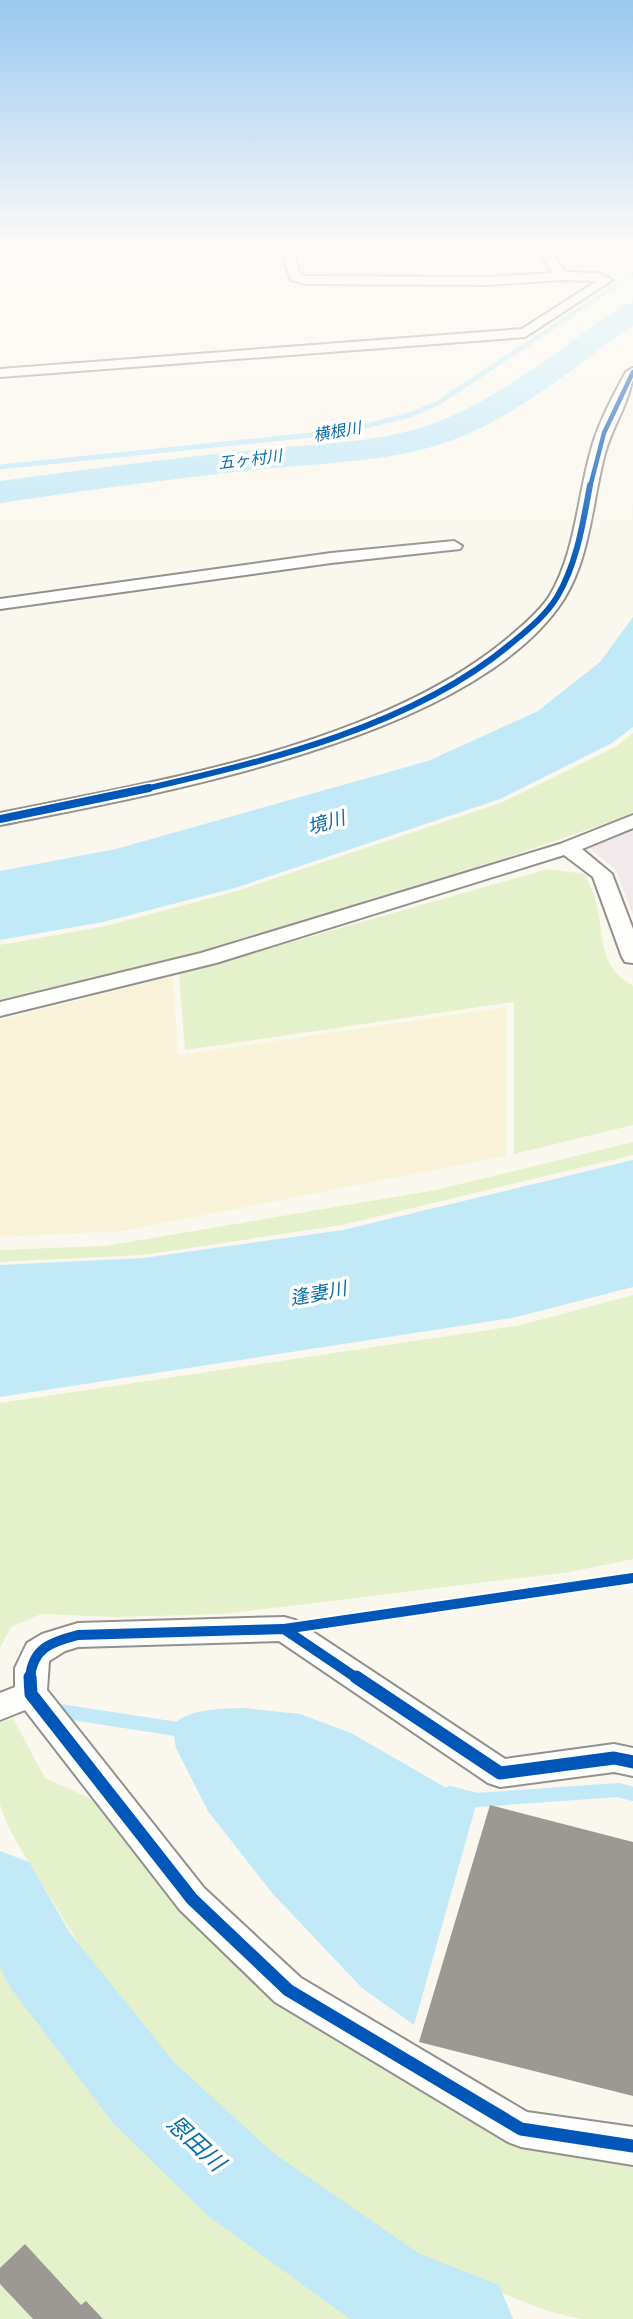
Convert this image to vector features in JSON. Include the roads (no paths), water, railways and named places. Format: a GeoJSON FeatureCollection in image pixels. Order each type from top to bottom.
{"type":"FeatureCollection","features":[{"type":"Feature","properties":{"kind":"street"},"geometry":{"type":"LineString","coordinates":[[0,373],[194,358]]}},
{"type":"Feature","properties":{"kind":"street"},"geometry":{"type":"LineString","coordinates":[[0,819],[180,783],[318,744],[429,700],[496,659],[530,627],[559,594],[573,565],[597,451],[622,390],[633,372]]}},
{"type":"Feature","properties":{"kind":"street"},"geometry":{"type":"LineString","coordinates":[[0,604],[331,558],[454,546]]}},
{"type":"Feature","properties":{"kind":"street"},"geometry":{"type":"LineString","coordinates":[[0,1009],[208,958],[567,848],[633,821]]}},
{"type":"Feature","properties":{"kind":"street"},"geometry":{"type":"LineString","coordinates":[[567,848],[602,874],[633,957]]}},
{"type":"Feature","properties":{"kind":"street"},"geometry":{"type":"LineString","coordinates":[[633,1762],[614,1758],[500,1773],[284,1629],[79,1635],[65,1638],[52,1642],[37,1652],[15,1700],[192,1899],[288,1990],[521,2129],[633,2147]]}},
{"type":"Feature","properties":{"kind":"water","name":"境川"},"geometry":{"type":"Polygon","coordinates":[[[633,617],[633,727],[612,743],[500,799],[235,888],[103,922],[0,940],[0,871],[116,849],[428,761],[538,711],[600,662],[633,617]]]}},
{"type":"Feature","properties":{"kind":"water","name":"逢妻川"},"geometry":{"type":"Polygon","coordinates":[[[633,1160],[633,1287],[512,1318],[0,1397],[0,1265],[143,1258],[343,1230],[633,1160]]]}},
{"type":"Feature","properties":{"kind":"water"},"geometry":{"type":"Polygon","coordinates":[[[243,1708],[300,1714],[351,1733],[476,1805],[414,2025],[362,1988],[272,1893],[208,1811],[176,1748],[172,1726],[195,1713],[243,1708]]]}},
{"type":"Feature","properties":{"kind":"waterway","name":"横根川"},"geometry":{"type":"LineString","coordinates":[[0,467],[341,432],[410,415],[438,403],[506,358]]}},
{"type":"Feature","properties":{"kind":"waterway","name":"五ヶ村川"},"geometry":{"type":"LineString","coordinates":[[0,492],[164,470],[369,449],[411,441],[457,426],[483,413],[568,358]]}},
{"type":"Feature","properties":{"kind":"waterway"},"geometry":{"type":"LineString","coordinates":[[53,1710],[183,1730]]}},
{"type":"Feature","properties":{"kind":"waterway"},"geometry":{"type":"LineString","coordinates":[[450,1793],[477,1800],[619,1790],[633,1794]]}},
{"type":"Feature","properties":{"kind":"waterway","name":"恩田川"},"geometry":{"type":"LineString","coordinates":[[0,1887],[40,1960],[143,2092],[240,2184],[390,2290],[465,2319]]}}]}
